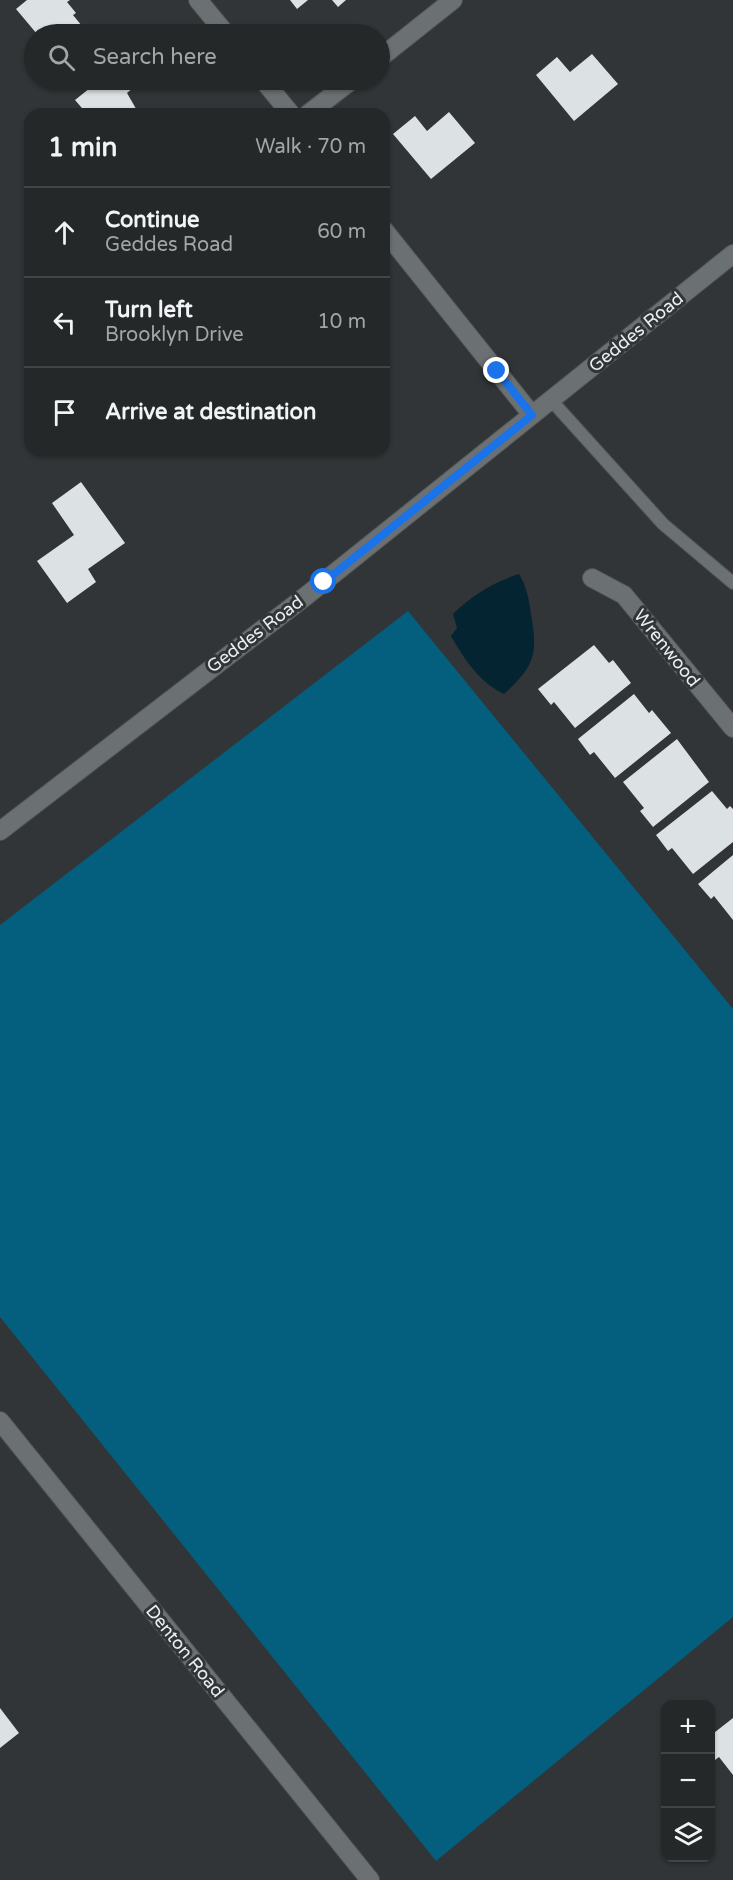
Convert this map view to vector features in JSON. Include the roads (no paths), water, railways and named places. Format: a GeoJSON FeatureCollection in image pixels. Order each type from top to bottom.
{"type":"FeatureCollection","features":[{"type":"Feature","properties":{"kind":"street"},"geometry":{"type":"LineString","coordinates":[[198,0],[218,24]]}},
{"type":"Feature","properties":{"kind":"street"},"geometry":{"type":"LineString","coordinates":[[390,50],[453,0]]}},
{"type":"Feature","properties":{"kind":"street"},"geometry":{"type":"LineString","coordinates":[[271,90],[286,108]]}},
{"type":"Feature","properties":{"kind":"street"},"geometry":{"type":"LineString","coordinates":[[316,108],[339,90]]}},
{"type":"Feature","properties":{"kind":"street"},"geometry":{"type":"LineString","coordinates":[[390,238],[532,415]]}},
{"type":"Feature","properties":{"kind":"street","name":"Geddes Road"},"geometry":{"type":"LineString","coordinates":[[0,831],[306,596],[733,254]]}},
{"type":"Feature","properties":{"kind":"street","name":"Wrenwood"},"geometry":{"type":"LineString","coordinates":[[592,578],[624,595],[733,728]]}},
{"type":"Feature","properties":{"kind":"street","name":"Denton Road"},"geometry":{"type":"LineString","coordinates":[[0,1421],[370,1880]]}},
{"type":"Feature","properties":{"kind":"lane"},"geometry":{"type":"LineString","coordinates":[[551,400],[663,524],[733,583]]}}]}
